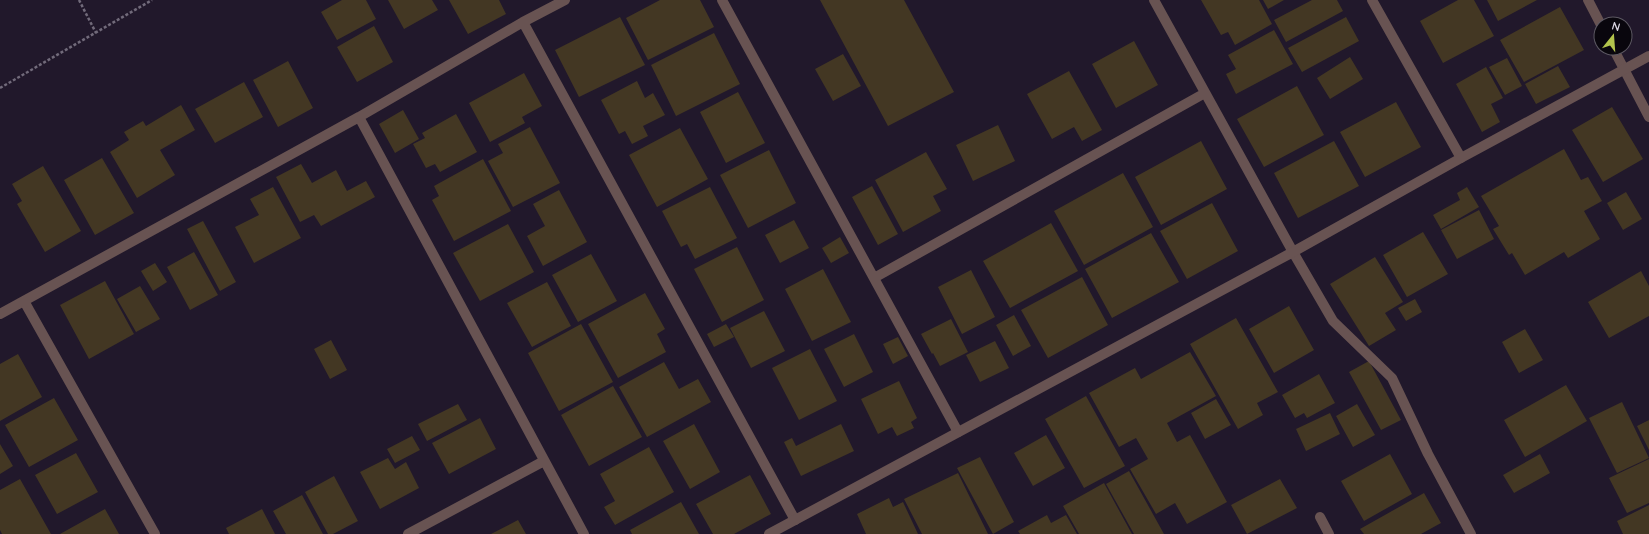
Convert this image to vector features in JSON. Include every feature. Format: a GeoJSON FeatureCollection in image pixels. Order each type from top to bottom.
{"type":"FeatureCollection","features":[{"type":"Feature","properties":{"kind":"street"},"geometry":{"type":"LineString","coordinates":[[0,314],[360,117],[523,22],[565,0]]}},
{"type":"Feature","properties":{"kind":"street"},"geometry":{"type":"LineString","coordinates":[[722,0],[958,432]]}},
{"type":"Feature","properties":{"kind":"street"},"geometry":{"type":"LineString","coordinates":[[1154,0],[1293,252],[1333,321],[1392,378],[1428,454],[1471,534]]}},
{"type":"Feature","properties":{"kind":"street"},"geometry":{"type":"LineString","coordinates":[[1372,0],[1461,158]]}},
{"type":"Feature","properties":{"kind":"street"},"geometry":{"type":"LineString","coordinates":[[1588,0],[1596,16]]}},
{"type":"Feature","properties":{"kind":"street"},"geometry":{"type":"LineString","coordinates":[[523,22],[795,520]]}},
{"type":"Feature","properties":{"kind":"street"},"geometry":{"type":"LineString","coordinates":[[1617,56],[1649,117]]}},
{"type":"Feature","properties":{"kind":"street"},"geometry":{"type":"LineString","coordinates":[[769,534],[1293,252],[1461,158],[1649,56]]}},
{"type":"Feature","properties":{"kind":"street"},"geometry":{"type":"LineString","coordinates":[[874,278],[1205,93]]}},
{"type":"Feature","properties":{"kind":"street"},"geometry":{"type":"LineString","coordinates":[[360,117],[584,534]]}},
{"type":"Feature","properties":{"kind":"street"},"geometry":{"type":"LineString","coordinates":[[24,300],[155,534]]}},
{"type":"Feature","properties":{"kind":"street"},"geometry":{"type":"LineString","coordinates":[[408,534],[544,461]]}},
{"type":"Feature","properties":{"kind":"street"},"geometry":{"type":"LineString","coordinates":[[1320,517],[1329,534]]}},
{"type":"Feature","properties":{"kind":"path"},"geometry":{"type":"LineString","coordinates":[[78,0],[96,32]]}},
{"type":"Feature","properties":{"kind":"path"},"geometry":{"type":"LineString","coordinates":[[0,88],[152,0]]}},
{"type":"Feature","properties":{"kind":"building"},"geometry":{"type":"Polygon","coordinates":[[[342,0],[366,0],[376,19],[337,40],[321,12],[342,0]]]}},
{"type":"Feature","properties":{"kind":"building"},"geometry":{"type":"Polygon","coordinates":[[[388,0],[432,0],[438,10],[404,29],[388,0]]]}},
{"type":"Feature","properties":{"kind":"building"},"geometry":{"type":"Polygon","coordinates":[[[449,0],[499,0],[506,14],[468,34],[449,0]]]}},
{"type":"Feature","properties":{"kind":"building"},"geometry":{"type":"Polygon","coordinates":[[[660,0],[700,0],[714,27],[648,60],[626,18],[660,0]]]}},
{"type":"Feature","properties":{"kind":"building"},"geometry":{"type":"Polygon","coordinates":[[[820,0],[904,0],[954,92],[888,126],[820,0]]]}},
{"type":"Feature","properties":{"kind":"building"},"geometry":{"type":"Polygon","coordinates":[[[1201,0],[1259,0],[1272,24],[1235,45],[1228,32],[1221,35],[1201,0]]]}},
{"type":"Feature","properties":{"kind":"building"},"geometry":{"type":"Polygon","coordinates":[[[1263,0],[1284,0],[1268,9],[1263,0]]]}},
{"type":"Feature","properties":{"kind":"building"},"geometry":{"type":"Polygon","coordinates":[[[1312,0],[1337,0],[1343,11],[1286,42],[1274,20],[1312,0]]]}},
{"type":"Feature","properties":{"kind":"building"},"geometry":{"type":"Polygon","coordinates":[[[1458,0],[1474,0],[1494,36],[1443,63],[1420,21],[1458,0]]]}},
{"type":"Feature","properties":{"kind":"building"},"geometry":{"type":"Polygon","coordinates":[[[1487,0],[1537,0],[1498,21],[1487,0]]]}},
{"type":"Feature","properties":{"kind":"building"},"geometry":{"type":"Polygon","coordinates":[[[1560,7],[1584,50],[1524,82],[1500,40],[1560,7]]]}},
{"type":"Feature","properties":{"kind":"building"},"geometry":{"type":"Polygon","coordinates":[[[620,17],[645,65],[579,97],[555,50],[620,17]]]}},
{"type":"Feature","properties":{"kind":"building"},"geometry":{"type":"Polygon","coordinates":[[[1346,17],[1359,41],[1302,72],[1288,48],[1346,17]]]}},
{"type":"Feature","properties":{"kind":"building"},"geometry":{"type":"Polygon","coordinates":[[[374,26],[393,62],[357,82],[337,47],[374,26]]]}},
{"type":"Feature","properties":{"kind":"building"},"geometry":{"type":"Polygon","coordinates":[[[1274,30],[1293,64],[1236,94],[1226,74],[1236,69],[1228,55],[1274,30]]]}},
{"type":"Feature","properties":{"kind":"building"},"geometry":{"type":"Polygon","coordinates":[[[714,33],[740,84],[676,116],[651,65],[714,33]]]}},
{"type":"Feature","properties":{"kind":"building"},"geometry":{"type":"Polygon","coordinates":[[[1134,41],[1158,85],[1116,108],[1092,64],[1134,41]]]}},
{"type":"Feature","properties":{"kind":"building"},"geometry":{"type":"Polygon","coordinates":[[[843,54],[861,86],[833,101],[815,69],[843,54]]]}},
{"type":"Feature","properties":{"kind":"building"},"geometry":{"type":"Polygon","coordinates":[[[1350,57],[1363,79],[1330,99],[1317,78],[1350,57]]]}},
{"type":"Feature","properties":{"kind":"building"},"geometry":{"type":"Polygon","coordinates":[[[1507,58],[1522,86],[1505,95],[1489,67],[1507,58]]]}},
{"type":"Feature","properties":{"kind":"building"},"geometry":{"type":"Polygon","coordinates":[[[288,61],[313,108],[278,127],[253,80],[288,61]]]}},
{"type":"Feature","properties":{"kind":"building"},"geometry":{"type":"Polygon","coordinates":[[[1558,66],[1570,87],[1536,104],[1525,84],[1558,66]]]}},
{"type":"Feature","properties":{"kind":"building"},"geometry":{"type":"Polygon","coordinates":[[[1486,67],[1503,98],[1491,104],[1500,122],[1482,132],[1456,84],[1486,67]]]}},
{"type":"Feature","properties":{"kind":"building"},"geometry":{"type":"Polygon","coordinates":[[[1069,71],[1102,130],[1082,141],[1074,127],[1052,139],[1027,94],[1069,71]]]}},
{"type":"Feature","properties":{"kind":"building"},"geometry":{"type":"Polygon","coordinates":[[[524,73],[542,106],[522,117],[525,123],[490,142],[469,103],[524,73]]]}},
{"type":"Feature","properties":{"kind":"building"},"geometry":{"type":"Polygon","coordinates":[[[637,81],[645,98],[653,93],[665,115],[643,126],[648,136],[632,144],[625,131],[619,134],[601,100],[637,81]]]}},
{"type":"Feature","properties":{"kind":"building"},"geometry":{"type":"Polygon","coordinates":[[[244,82],[263,117],[215,143],[195,109],[244,82]]]}},
{"type":"Feature","properties":{"kind":"building"},"geometry":{"type":"Polygon","coordinates":[[[1297,86],[1324,135],[1264,167],[1237,119],[1297,86]]]}},
{"type":"Feature","properties":{"kind":"building"},"geometry":{"type":"Polygon","coordinates":[[[738,92],[765,143],[726,163],[700,112],[738,92]]]}},
{"type":"Feature","properties":{"kind":"building"},"geometry":{"type":"Polygon","coordinates":[[[1396,102],[1421,147],[1365,177],[1340,132],[1396,102]]]}},
{"type":"Feature","properties":{"kind":"building"},"geometry":{"type":"Polygon","coordinates":[[[181,105],[195,130],[160,150],[175,175],[137,198],[110,152],[129,140],[124,132],[143,121],[146,126],[181,105]]]}},
{"type":"Feature","properties":{"kind":"building"},"geometry":{"type":"Polygon","coordinates":[[[1612,107],[1643,159],[1603,182],[1572,130],[1612,107]]]}},
{"type":"Feature","properties":{"kind":"building"},"geometry":{"type":"Polygon","coordinates":[[[403,110],[419,139],[395,153],[379,124],[403,110]]]}},
{"type":"Feature","properties":{"kind":"building"},"geometry":{"type":"Polygon","coordinates":[[[456,114],[477,152],[440,172],[435,164],[426,168],[413,144],[425,138],[422,133],[456,114]]]}},
{"type":"Feature","properties":{"kind":"building"},"geometry":{"type":"Polygon","coordinates":[[[998,125],[1015,161],[973,181],[956,145],[998,125]]]}},
{"type":"Feature","properties":{"kind":"building"},"geometry":{"type":"Polygon","coordinates":[[[530,127],[560,183],[513,207],[488,161],[503,153],[498,144],[530,127]]]}},
{"type":"Feature","properties":{"kind":"building"},"geometry":{"type":"Polygon","coordinates":[[[680,128],[708,179],[657,207],[629,155],[680,128]]]}},
{"type":"Feature","properties":{"kind":"building"},"geometry":{"type":"Polygon","coordinates":[[[1201,141],[1227,189],[1161,225],[1135,177],[1201,141]]]}},
{"type":"Feature","properties":{"kind":"building"},"geometry":{"type":"Polygon","coordinates":[[[1334,141],[1359,186],[1298,218],[1274,173],[1334,141]]]}},
{"type":"Feature","properties":{"kind":"building"},"geometry":{"type":"Polygon","coordinates":[[[1564,149],[1581,180],[1588,177],[1602,201],[1584,211],[1600,239],[1568,258],[1564,252],[1525,275],[1512,253],[1509,255],[1493,229],[1499,226],[1481,196],[1564,149]]]}},
{"type":"Feature","properties":{"kind":"building"},"geometry":{"type":"Polygon","coordinates":[[[769,150],[796,203],[748,228],[720,175],[769,150]]]}},
{"type":"Feature","properties":{"kind":"building"},"geometry":{"type":"Polygon","coordinates":[[[926,152],[947,189],[933,196],[941,211],[903,232],[875,180],[926,152]]]}},
{"type":"Feature","properties":{"kind":"building"},"geometry":{"type":"Polygon","coordinates":[[[102,158],[134,213],[95,235],[64,180],[102,158]]]}},
{"type":"Feature","properties":{"kind":"building"},"geometry":{"type":"Polygon","coordinates":[[[483,159],[511,211],[454,241],[432,200],[439,196],[434,186],[483,159]]]}},
{"type":"Feature","properties":{"kind":"building"},"geometry":{"type":"Polygon","coordinates":[[[301,164],[312,183],[336,170],[347,191],[366,181],[375,197],[321,226],[314,215],[300,222],[276,177],[301,164]]]}},
{"type":"Feature","properties":{"kind":"building"},"geometry":{"type":"Polygon","coordinates":[[[43,166],[81,231],[45,252],[17,204],[22,201],[12,184],[43,166]]]}},
{"type":"Feature","properties":{"kind":"building"},"geometry":{"type":"Polygon","coordinates":[[[1123,173],[1153,227],[1084,265],[1054,211],[1123,173]]]}},
{"type":"Feature","properties":{"kind":"building"},"geometry":{"type":"Polygon","coordinates":[[[872,186],[898,234],[878,245],[852,197],[872,186]]]}},
{"type":"Feature","properties":{"kind":"building"},"geometry":{"type":"Polygon","coordinates":[[[273,187],[301,238],[254,263],[235,227],[259,215],[250,199],[273,187]]]}},
{"type":"Feature","properties":{"kind":"building"},"geometry":{"type":"Polygon","coordinates":[[[710,187],[737,238],[695,259],[687,244],[681,247],[662,211],[710,187]]]}},
{"type":"Feature","properties":{"kind":"building"},"geometry":{"type":"Polygon","coordinates":[[[1467,187],[1479,207],[1441,229],[1433,215],[1460,200],[1457,193],[1467,187]]]}},
{"type":"Feature","properties":{"kind":"building"},"geometry":{"type":"Polygon","coordinates":[[[559,190],[587,242],[543,266],[527,236],[545,226],[533,204],[559,190]]]}},
{"type":"Feature","properties":{"kind":"building"},"geometry":{"type":"Polygon","coordinates":[[[1626,192],[1642,219],[1623,230],[1607,203],[1626,192]]]}},
{"type":"Feature","properties":{"kind":"building"},"geometry":{"type":"Polygon","coordinates":[[[1212,203],[1238,251],[1187,279],[1160,231],[1212,203]]]}},
{"type":"Feature","properties":{"kind":"building"},"geometry":{"type":"Polygon","coordinates":[[[1479,210],[1494,239],[1457,259],[1441,230],[1479,210]]]}},
{"type":"Feature","properties":{"kind":"building"},"geometry":{"type":"Polygon","coordinates":[[[794,220],[809,248],[780,263],[765,235],[794,220]]]}},
{"type":"Feature","properties":{"kind":"building"},"geometry":{"type":"Polygon","coordinates":[[[203,221],[236,282],[220,291],[187,229],[203,221]]]}},
{"type":"Feature","properties":{"kind":"building"},"geometry":{"type":"Polygon","coordinates":[[[1051,223],[1078,271],[1010,308],[983,261],[1051,223]]]}},
{"type":"Feature","properties":{"kind":"building"},"geometry":{"type":"Polygon","coordinates":[[[508,224],[534,272],[480,301],[453,253],[508,224]]]}},
{"type":"Feature","properties":{"kind":"building"},"geometry":{"type":"Polygon","coordinates":[[[1423,232],[1448,274],[1407,297],[1383,255],[1423,232]]]}},
{"type":"Feature","properties":{"kind":"building"},"geometry":{"type":"Polygon","coordinates":[[[1151,233],[1179,282],[1112,318],[1085,269],[1151,233]]]}},
{"type":"Feature","properties":{"kind":"building"},"geometry":{"type":"Polygon","coordinates":[[[840,237],[849,253],[831,263],[822,248],[840,237]]]}},
{"type":"Feature","properties":{"kind":"building"},"geometry":{"type":"Polygon","coordinates":[[[737,247],[764,300],[722,322],[694,269],[737,247]]]}},
{"type":"Feature","properties":{"kind":"building"},"geometry":{"type":"Polygon","coordinates":[[[194,252],[218,295],[190,310],[167,267],[194,252]]]}},
{"type":"Feature","properties":{"kind":"building"},"geometry":{"type":"Polygon","coordinates":[[[591,254],[617,301],[578,322],[552,275],[591,254]]]}},
{"type":"Feature","properties":{"kind":"building"},"geometry":{"type":"Polygon","coordinates":[[[1375,257],[1403,302],[1385,313],[1396,330],[1369,346],[1330,284],[1375,257]]]}},
{"type":"Feature","properties":{"kind":"building"},"geometry":{"type":"Polygon","coordinates":[[[155,263],[167,282],[153,291],[141,271],[155,263]]]}},
{"type":"Feature","properties":{"kind":"building"},"geometry":{"type":"Polygon","coordinates":[[[823,269],[851,322],[812,341],[785,289],[823,269]]]}},
{"type":"Feature","properties":{"kind":"building"},"geometry":{"type":"Polygon","coordinates":[[[971,270],[995,317],[962,334],[938,287],[971,270]]]}},
{"type":"Feature","properties":{"kind":"building"},"geometry":{"type":"Polygon","coordinates":[[[1641,271],[1649,286],[1649,316],[1609,338],[1588,302],[1641,271]]]}},
{"type":"Feature","properties":{"kind":"building"},"geometry":{"type":"Polygon","coordinates":[[[1082,277],[1108,325],[1048,358],[1021,310],[1082,277]]]}},
{"type":"Feature","properties":{"kind":"building"},"geometry":{"type":"Polygon","coordinates":[[[105,281],[134,334],[89,359],[60,305],[105,281]]]}},
{"type":"Feature","properties":{"kind":"building"},"geometry":{"type":"Polygon","coordinates":[[[547,282],[571,326],[532,347],[507,303],[547,282]]]}},
{"type":"Feature","properties":{"kind":"building"},"geometry":{"type":"Polygon","coordinates":[[[140,286],[160,319],[136,332],[117,299],[140,286]]]}},
{"type":"Feature","properties":{"kind":"building"},"geometry":{"type":"Polygon","coordinates":[[[645,293],[665,329],[657,334],[666,352],[618,378],[588,324],[645,293]]]}},
{"type":"Feature","properties":{"kind":"building"},"geometry":{"type":"Polygon","coordinates":[[[1415,299],[1422,312],[1406,321],[1398,308],[1415,299]]]}},
{"type":"Feature","properties":{"kind":"building"},"geometry":{"type":"Polygon","coordinates":[[[1289,306],[1314,350],[1274,373],[1249,329],[1289,306]]]}},
{"type":"Feature","properties":{"kind":"building"},"geometry":{"type":"Polygon","coordinates":[[[764,311],[785,351],[751,368],[730,328],[764,311]]]}},
{"type":"Feature","properties":{"kind":"building"},"geometry":{"type":"Polygon","coordinates":[[[1014,315],[1031,346],[1013,356],[996,325],[1014,315]]]}},
{"type":"Feature","properties":{"kind":"building"},"geometry":{"type":"Polygon","coordinates":[[[1236,318],[1278,392],[1257,403],[1263,415],[1238,429],[1190,344],[1236,318]]]}},
{"type":"Feature","properties":{"kind":"building"},"geometry":{"type":"Polygon","coordinates":[[[951,319],[968,352],[940,366],[921,334],[951,319]]]}},
{"type":"Feature","properties":{"kind":"building"},"geometry":{"type":"Polygon","coordinates":[[[581,324],[613,382],[559,411],[528,353],[581,324]]]}},
{"type":"Feature","properties":{"kind":"building"},"geometry":{"type":"Polygon","coordinates":[[[726,324],[734,337],[714,347],[707,334],[726,324]]]}},
{"type":"Feature","properties":{"kind":"building"},"geometry":{"type":"Polygon","coordinates":[[[1525,329],[1543,360],[1519,373],[1502,342],[1525,329]]]}},
{"type":"Feature","properties":{"kind":"building"},"geometry":{"type":"Polygon","coordinates":[[[854,334],[873,372],[844,387],[824,349],[854,334]]]}},
{"type":"Feature","properties":{"kind":"building"},"geometry":{"type":"Polygon","coordinates":[[[898,337],[908,356],[893,364],[883,344],[898,337]]]}},
{"type":"Feature","properties":{"kind":"building"},"geometry":{"type":"Polygon","coordinates":[[[331,340],[347,370],[330,379],[314,349],[331,340]]]}},
{"type":"Feature","properties":{"kind":"building"},"geometry":{"type":"Polygon","coordinates":[[[995,341],[1009,368],[980,382],[966,355],[995,341]]]}},
{"type":"Feature","properties":{"kind":"building"},"geometry":{"type":"Polygon","coordinates":[[[810,349],[837,401],[799,420],[772,368],[810,349]]]}},
{"type":"Feature","properties":{"kind":"building"},"geometry":{"type":"Polygon","coordinates":[[[1190,352],[1216,396],[1167,423],[1177,442],[1190,435],[1227,502],[1187,524],[1175,503],[1156,514],[1130,469],[1148,459],[1136,438],[1119,447],[1089,393],[1135,368],[1141,379],[1190,352]]]}},
{"type":"Feature","properties":{"kind":"building"},"geometry":{"type":"Polygon","coordinates":[[[18,354],[42,397],[0,421],[0,364],[18,354]]]}},
{"type":"Feature","properties":{"kind":"building"},"geometry":{"type":"Polygon","coordinates":[[[1369,361],[1401,420],[1381,430],[1349,372],[1369,361]]]}},
{"type":"Feature","properties":{"kind":"building"},"geometry":{"type":"Polygon","coordinates":[[[664,362],[679,389],[698,379],[711,402],[647,437],[619,387],[664,362]]]}},
{"type":"Feature","properties":{"kind":"building"},"geometry":{"type":"Polygon","coordinates":[[[1319,374],[1335,403],[1307,418],[1304,413],[1295,418],[1282,395],[1319,374]]]}},
{"type":"Feature","properties":{"kind":"building"},"geometry":{"type":"Polygon","coordinates":[[[899,381],[917,418],[911,422],[914,428],[897,436],[892,427],[878,434],[861,399],[899,381]]]}},
{"type":"Feature","properties":{"kind":"building"},"geometry":{"type":"Polygon","coordinates":[[[1566,385],[1587,421],[1525,457],[1504,420],[1566,385]]]}},
{"type":"Feature","properties":{"kind":"building"},"geometry":{"type":"Polygon","coordinates":[[[613,386],[642,437],[589,466],[561,415],[613,386]]]}},
{"type":"Feature","properties":{"kind":"building"},"geometry":{"type":"Polygon","coordinates":[[[1086,396],[1125,466],[1084,488],[1045,419],[1086,396]]]}},
{"type":"Feature","properties":{"kind":"building"},"geometry":{"type":"Polygon","coordinates":[[[54,398],[78,440],[29,467],[5,425],[54,398]]]}},
{"type":"Feature","properties":{"kind":"building"},"geometry":{"type":"Polygon","coordinates":[[[1216,399],[1231,425],[1205,439],[1191,413],[1216,399]]]}},
{"type":"Feature","properties":{"kind":"building"},"geometry":{"type":"Polygon","coordinates":[[[1622,402],[1649,458],[1617,473],[1589,418],[1622,402]]]}},
{"type":"Feature","properties":{"kind":"building"},"geometry":{"type":"Polygon","coordinates":[[[458,404],[467,420],[427,441],[418,424],[458,404]]]}},
{"type":"Feature","properties":{"kind":"building"},"geometry":{"type":"Polygon","coordinates":[[[1357,404],[1375,435],[1353,447],[1336,416],[1357,404]]]}},
{"type":"Feature","properties":{"kind":"building"},"geometry":{"type":"Polygon","coordinates":[[[1330,413],[1340,434],[1306,451],[1296,429],[1330,413]]]}},
{"type":"Feature","properties":{"kind":"building"},"geometry":{"type":"Polygon","coordinates":[[[480,418],[496,449],[449,474],[432,443],[480,418]]]}},
{"type":"Feature","properties":{"kind":"building"},"geometry":{"type":"Polygon","coordinates":[[[1649,420],[1649,450],[1637,426],[1649,420]]]}},
{"type":"Feature","properties":{"kind":"building"},"geometry":{"type":"Polygon","coordinates":[[[694,424],[720,472],[690,489],[663,441],[694,424]]]}},
{"type":"Feature","properties":{"kind":"building"},"geometry":{"type":"Polygon","coordinates":[[[841,424],[854,451],[801,476],[784,442],[792,438],[796,446],[841,424]]]}},
{"type":"Feature","properties":{"kind":"building"},"geometry":{"type":"Polygon","coordinates":[[[1046,435],[1065,468],[1033,486],[1014,453],[1046,435]]]}},
{"type":"Feature","properties":{"kind":"building"},"geometry":{"type":"Polygon","coordinates":[[[412,436],[420,450],[395,463],[387,449],[412,436]]]}},
{"type":"Feature","properties":{"kind":"building"},"geometry":{"type":"Polygon","coordinates":[[[0,444],[13,466],[0,474],[0,444]]]}},
{"type":"Feature","properties":{"kind":"building"},"geometry":{"type":"Polygon","coordinates":[[[649,447],[674,492],[615,525],[604,507],[615,501],[600,474],[649,447]]]}},
{"type":"Feature","properties":{"kind":"building"},"geometry":{"type":"Polygon","coordinates":[[[76,453],[98,492],[57,514],[35,475],[76,453]]]}},
{"type":"Feature","properties":{"kind":"building"},"geometry":{"type":"Polygon","coordinates":[[[1390,454],[1412,494],[1364,521],[1341,481],[1390,454]]]}},
{"type":"Feature","properties":{"kind":"building"},"geometry":{"type":"Polygon","coordinates":[[[1540,454],[1550,473],[1514,493],[1503,475],[1540,454]]]}},
{"type":"Feature","properties":{"kind":"building"},"geometry":{"type":"Polygon","coordinates":[[[980,457],[1014,522],[993,534],[957,468],[980,457]]]}},
{"type":"Feature","properties":{"kind":"building"},"geometry":{"type":"Polygon","coordinates":[[[388,458],[395,469],[406,462],[419,488],[380,509],[360,472],[388,458]]]}},
{"type":"Feature","properties":{"kind":"building"},"geometry":{"type":"Polygon","coordinates":[[[1649,459],[1649,503],[1627,513],[1609,478],[1649,459]]]}},
{"type":"Feature","properties":{"kind":"building"},"geometry":{"type":"Polygon","coordinates":[[[1129,471],[1164,534],[1134,534],[1106,484],[1129,471]]]}},
{"type":"Feature","properties":{"kind":"building"},"geometry":{"type":"Polygon","coordinates":[[[958,473],[988,534],[922,534],[904,499],[958,473]]]}},
{"type":"Feature","properties":{"kind":"building"},"geometry":{"type":"Polygon","coordinates":[[[750,475],[771,514],[734,534],[713,534],[696,504],[750,475]]]}},
{"type":"Feature","properties":{"kind":"building"},"geometry":{"type":"Polygon","coordinates":[[[334,476],[358,521],[333,534],[328,534],[305,492],[334,476]]]}},
{"type":"Feature","properties":{"kind":"building"},"geometry":{"type":"Polygon","coordinates":[[[20,479],[51,534],[2,534],[0,530],[0,490],[20,479]]]}},
{"type":"Feature","properties":{"kind":"building"},"geometry":{"type":"Polygon","coordinates":[[[1280,479],[1297,508],[1247,534],[1231,505],[1280,479]]]}},
{"type":"Feature","properties":{"kind":"building"},"geometry":{"type":"Polygon","coordinates":[[[1104,483],[1132,534],[1079,534],[1063,506],[1104,483]]]}},
{"type":"Feature","properties":{"kind":"building"},"geometry":{"type":"Polygon","coordinates":[[[1424,493],[1441,523],[1421,534],[1364,534],[1360,529],[1424,493]]]}},
{"type":"Feature","properties":{"kind":"building"},"geometry":{"type":"Polygon","coordinates":[[[302,495],[323,534],[286,534],[273,511],[302,495]]]}},
{"type":"Feature","properties":{"kind":"building"},"geometry":{"type":"Polygon","coordinates":[[[889,498],[893,507],[903,502],[918,534],[866,534],[857,514],[889,498]]]}},
{"type":"Feature","properties":{"kind":"building"},"geometry":{"type":"Polygon","coordinates":[[[681,502],[699,534],[632,534],[630,530],[681,502]]]}},
{"type":"Feature","properties":{"kind":"building"},"geometry":{"type":"Polygon","coordinates":[[[1649,505],[1649,534],[1623,534],[1617,521],[1649,505]]]}},
{"type":"Feature","properties":{"kind":"building"},"geometry":{"type":"Polygon","coordinates":[[[105,509],[119,534],[60,534],[105,509]]]}},
{"type":"Feature","properties":{"kind":"building"},"geometry":{"type":"Polygon","coordinates":[[[262,509],[275,534],[229,534],[226,528],[262,509]]]}},
{"type":"Feature","properties":{"kind":"building"},"geometry":{"type":"Polygon","coordinates":[[[1047,515],[1051,523],[1066,515],[1077,534],[1020,534],[1018,531],[1047,515]]]}},
{"type":"Feature","properties":{"kind":"building"},"geometry":{"type":"Polygon","coordinates":[[[518,520],[526,534],[491,534],[518,520]]]}}]}
